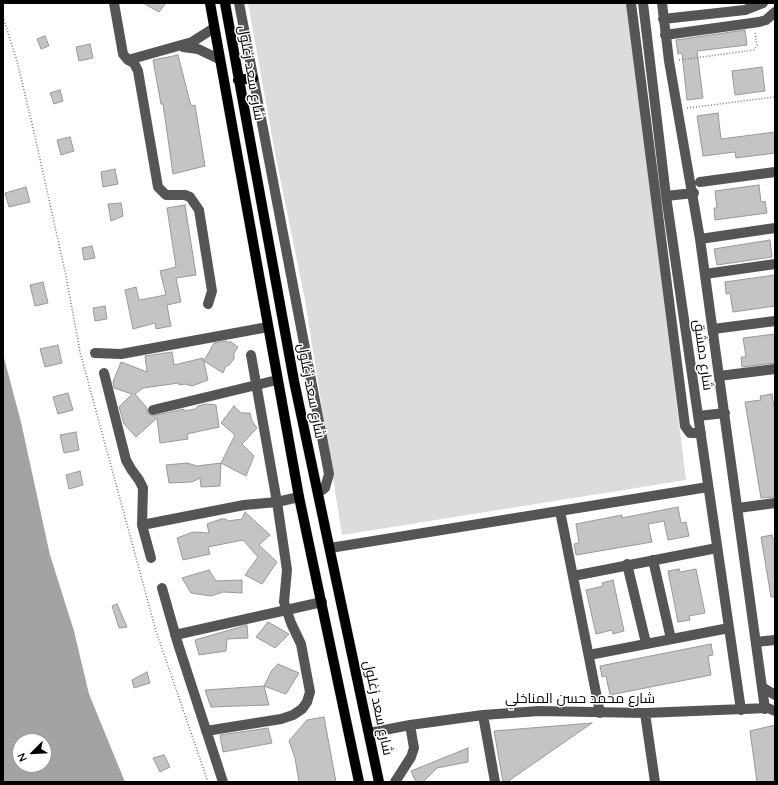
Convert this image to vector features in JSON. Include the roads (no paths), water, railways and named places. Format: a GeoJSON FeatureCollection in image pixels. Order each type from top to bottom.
{"type":"FeatureCollection","features":[{"type":"Feature","properties":{"kind":"main road","name":"شارع سعد زغلول"},"geometry":{"type":"LineString","coordinates":[[210,3],[299,497],[359,782]]}},
{"type":"Feature","properties":{"kind":"main road","name":"شارع سعد زغلول"},"geometry":{"type":"LineString","coordinates":[[225,3],[264,223],[318,493],[368,733],[380,782]]}},
{"type":"Feature","properties":{"kind":"main road"},"geometry":{"type":"LineString","coordinates":[[238,80],[253,78]]}},
{"type":"Feature","properties":{"kind":"main road"},"geometry":{"type":"LineString","coordinates":[[250,226],[264,223]]}},
{"type":"Feature","properties":{"kind":"street"},"geometry":{"type":"LineString","coordinates":[[114,3],[122,50],[128,60],[134,63],[138,71],[158,187],[166,195],[185,195],[190,198],[199,210],[212,291],[208,304]]}},
{"type":"Feature","properties":{"kind":"street"},"geometry":{"type":"LineString","coordinates":[[239,3],[329,474],[325,488],[318,493]]}},
{"type":"Feature","properties":{"kind":"street","name":"شارع دمشق"},"geometry":{"type":"LineString","coordinates":[[662,3],[665,34],[677,109],[694,193],[762,687],[771,708]]}},
{"type":"Feature","properties":{"kind":"street"},"geometry":{"type":"LineString","coordinates":[[663,19],[745,10],[763,3]]}},
{"type":"Feature","properties":{"kind":"street"},"geometry":{"type":"LineString","coordinates":[[643,5],[631,5],[685,426],[690,432],[701,433]]}},
{"type":"Feature","properties":{"kind":"street","name":"شارع دمشق"},"geometry":{"type":"LineString","coordinates":[[643,5],[666,196],[741,710]]}},
{"type":"Feature","properties":{"kind":"street"},"geometry":{"type":"LineString","coordinates":[[665,34],[754,23],[773,17]]}},
{"type":"Feature","properties":{"kind":"street"},"geometry":{"type":"LineString","coordinates":[[128,60],[175,48],[200,38],[214,28]]}},
{"type":"Feature","properties":{"kind":"street"},"geometry":{"type":"LineString","coordinates":[[175,48],[198,49],[220,59]]}},
{"type":"Feature","properties":{"kind":"street"},"geometry":{"type":"LineString","coordinates":[[700,182],[775,172]]}},
{"type":"Feature","properties":{"kind":"street"},"geometry":{"type":"LineString","coordinates":[[666,196],[694,193]]}},
{"type":"Feature","properties":{"kind":"street"},"geometry":{"type":"LineString","coordinates":[[700,239],[775,228]]}},
{"type":"Feature","properties":{"kind":"street"},"geometry":{"type":"LineString","coordinates":[[705,274],[775,264]]}},
{"type":"Feature","properties":{"kind":"street"},"geometry":{"type":"LineString","coordinates":[[671,321],[684,319]]}},
{"type":"Feature","properties":{"kind":"street"},"geometry":{"type":"LineString","coordinates":[[713,329],[775,320]]}},
{"type":"Feature","properties":{"kind":"street"},"geometry":{"type":"LineString","coordinates":[[95,353],[121,354],[268,326]]}},
{"type":"Feature","properties":{"kind":"street"},"geometry":{"type":"LineString","coordinates":[[206,731],[281,719],[297,712],[307,702],[310,692],[309,680],[301,644],[284,602],[287,570],[277,502],[251,355]]}},
{"type":"Feature","properties":{"kind":"street"},"geometry":{"type":"LineString","coordinates":[[719,376],[775,369]]}},
{"type":"Feature","properties":{"kind":"street"},"geometry":{"type":"LineString","coordinates":[[104,373],[126,460],[143,488],[142,525],[151,558]]}},
{"type":"Feature","properties":{"kind":"street"},"geometry":{"type":"LineString","coordinates":[[153,410],[277,380]]}},
{"type":"Feature","properties":{"kind":"street"},"geometry":{"type":"LineString","coordinates":[[698,416],[725,413]]}},
{"type":"Feature","properties":{"kind":"street"},"geometry":{"type":"LineString","coordinates":[[330,548],[708,487]]}},
{"type":"Feature","properties":{"kind":"street"},"geometry":{"type":"LineString","coordinates":[[142,525],[244,505],[277,502],[299,497]]}},
{"type":"Feature","properties":{"kind":"street"},"geometry":{"type":"LineString","coordinates":[[738,508],[775,503]]}},
{"type":"Feature","properties":{"kind":"street"},"geometry":{"type":"LineString","coordinates":[[560,511],[600,713]]}},
{"type":"Feature","properties":{"kind":"street"},"geometry":{"type":"LineString","coordinates":[[573,576],[627,564],[717,548]]}},
{"type":"Feature","properties":{"kind":"street"},"geometry":{"type":"LineString","coordinates":[[653,560],[671,639]]}},
{"type":"Feature","properties":{"kind":"street"},"geometry":{"type":"LineString","coordinates":[[627,564],[646,643]]}},
{"type":"Feature","properties":{"kind":"street"},"geometry":{"type":"LineString","coordinates":[[162,588],[175,635],[223,782]]}},
{"type":"Feature","properties":{"kind":"street"},"geometry":{"type":"LineString","coordinates":[[175,635],[322,602]]}},
{"type":"Feature","properties":{"kind":"street"},"geometry":{"type":"LineString","coordinates":[[589,655],[729,628]]}},
{"type":"Feature","properties":{"kind":"street"},"geometry":{"type":"LineString","coordinates":[[756,642],[775,640]]}},
{"type":"Feature","properties":{"kind":"street"},"geometry":{"type":"LineString","coordinates":[[762,687],[775,695]]}},
{"type":"Feature","properties":{"kind":"street","name":"شارع محمد حسن المناخلي"},"geometry":{"type":"LineString","coordinates":[[368,733],[410,725],[483,715],[546,711],[645,713],[771,708]]}},
{"type":"Feature","properties":{"kind":"street"},"geometry":{"type":"LineString","coordinates":[[645,713],[655,782]]}},
{"type":"Feature","properties":{"kind":"street"},"geometry":{"type":"LineString","coordinates":[[483,715],[494,782]]}},
{"type":"Feature","properties":{"kind":"street"},"geometry":{"type":"LineString","coordinates":[[395,782],[411,757],[414,748],[410,725]]}}]}
